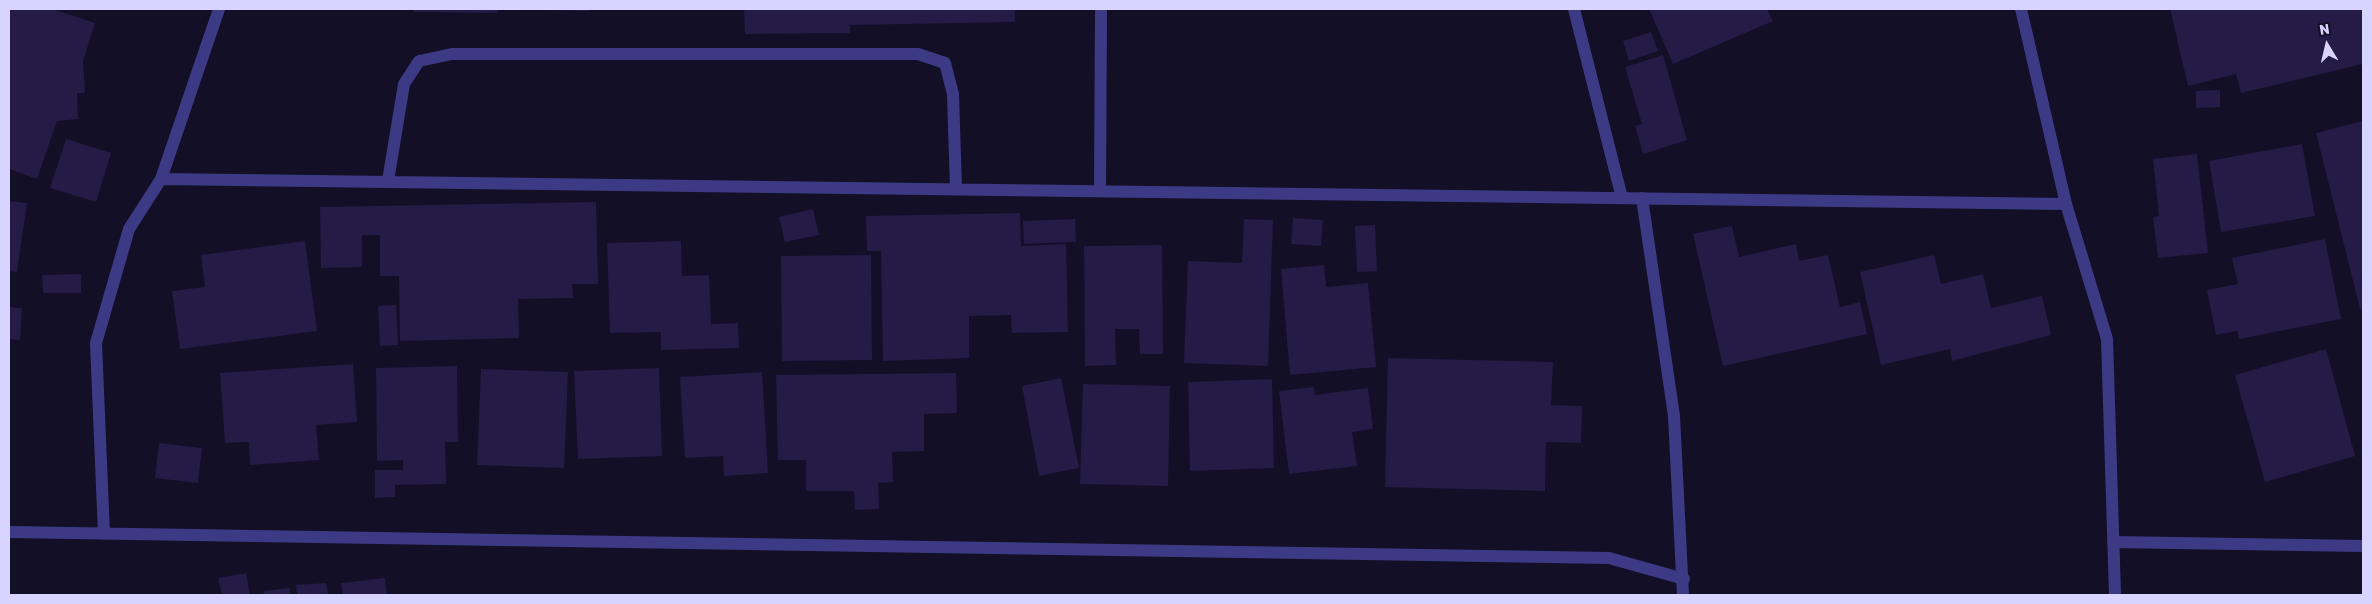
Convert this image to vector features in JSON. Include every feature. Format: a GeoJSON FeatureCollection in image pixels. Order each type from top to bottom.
{"type":"FeatureCollection","features":[{"type":"Feature","properties":{"kind":"street"},"geometry":{"type":"LineString","coordinates":[[104,534],[96,343],[128,229],[161,178],[219,9]]}},
{"type":"Feature","properties":{"kind":"street"},"geometry":{"type":"LineString","coordinates":[[1100,191],[1101,9]]}},
{"type":"Feature","properties":{"kind":"street"},"geometry":{"type":"LineString","coordinates":[[1574,9],[1622,198]]}},
{"type":"Feature","properties":{"kind":"street"},"geometry":{"type":"LineString","coordinates":[[2021,9],[2066,204],[2107,339],[2115,595]]}},
{"type":"Feature","properties":{"kind":"street"},"geometry":{"type":"LineString","coordinates":[[388,182],[404,84],[419,61],[452,54],[918,54],[945,63],[953,94],[956,189]]}},
{"type":"Feature","properties":{"kind":"street"},"geometry":{"type":"LineString","coordinates":[[161,178],[2066,204]]}},
{"type":"Feature","properties":{"kind":"street"},"geometry":{"type":"LineString","coordinates":[[1642,198],[1674,416],[1684,579],[1683,595]]}},
{"type":"Feature","properties":{"kind":"street"},"geometry":{"type":"LineString","coordinates":[[9,532],[1609,558],[1684,579]]}},
{"type":"Feature","properties":{"kind":"street"},"geometry":{"type":"LineString","coordinates":[[2113,542],[2363,546]]}},
{"type":"Feature","properties":{"kind":"building"},"geometry":{"type":"Polygon","coordinates":[[[9,9],[52,9],[95,23],[83,61],[85,93],[77,93],[78,119],[57,121],[37,179],[9,169],[9,9]]]}},
{"type":"Feature","properties":{"kind":"building"},"geometry":{"type":"Polygon","coordinates":[[[414,9],[498,9],[498,13],[414,12],[414,9]]]}},
{"type":"Feature","properties":{"kind":"building"},"geometry":{"type":"Polygon","coordinates":[[[590,9],[590,11],[545,10],[590,9]]]}},
{"type":"Feature","properties":{"kind":"building"},"geometry":{"type":"Polygon","coordinates":[[[744,9],[1015,9],[1015,22],[850,25],[850,33],[745,34],[744,9]]]}},
{"type":"Feature","properties":{"kind":"building"},"geometry":{"type":"Polygon","coordinates":[[[1649,9],[1767,9],[1773,21],[1673,64],[1649,9]]]}},
{"type":"Feature","properties":{"kind":"building"},"geometry":{"type":"Polygon","coordinates":[[[2170,9],[2363,9],[2363,64],[2241,93],[2236,74],[2188,86],[2170,9]]]}},
{"type":"Feature","properties":{"kind":"building"},"geometry":{"type":"Polygon","coordinates":[[[1651,32],[1658,51],[1629,61],[1623,41],[1651,32]]]}},
{"type":"Feature","properties":{"kind":"building"},"geometry":{"type":"Polygon","coordinates":[[[1663,55],[1687,140],[1643,154],[1635,126],[1642,124],[1625,67],[1663,55]]]}},
{"type":"Feature","properties":{"kind":"building"},"geometry":{"type":"Polygon","coordinates":[[[2220,90],[2220,107],[2196,108],[2196,91],[2220,90]]]}},
{"type":"Feature","properties":{"kind":"building"},"geometry":{"type":"Polygon","coordinates":[[[2363,121],[2363,308],[2360,309],[2316,133],[2363,121]]]}},
{"type":"Feature","properties":{"kind":"building"},"geometry":{"type":"Polygon","coordinates":[[[66,139],[111,153],[96,202],[50,188],[66,139]]]}},
{"type":"Feature","properties":{"kind":"building"},"geometry":{"type":"Polygon","coordinates":[[[2302,144],[2315,216],[2221,232],[2209,161],[2302,144]]]}},
{"type":"Feature","properties":{"kind":"building"},"geometry":{"type":"Polygon","coordinates":[[[2197,154],[2208,253],[2158,258],[2153,217],[2159,216],[2153,159],[2197,154]]]}},
{"type":"Feature","properties":{"kind":"building"},"geometry":{"type":"Polygon","coordinates":[[[9,201],[27,203],[17,272],[9,271],[9,201]]]}},
{"type":"Feature","properties":{"kind":"building"},"geometry":{"type":"Polygon","coordinates":[[[596,202],[598,284],[572,284],[573,298],[518,299],[519,338],[400,341],[399,276],[380,276],[380,235],[362,235],[362,267],[321,268],[320,207],[596,202]]]}},
{"type":"Feature","properties":{"kind":"building"},"geometry":{"type":"Polygon","coordinates":[[[813,209],[819,235],[785,242],[779,217],[813,209]]]}},
{"type":"Feature","properties":{"kind":"building"},"geometry":{"type":"Polygon","coordinates":[[[1020,213],[1021,246],[1066,244],[1068,332],[1012,333],[1011,315],[969,316],[969,358],[883,361],[881,251],[867,251],[866,216],[1020,213]]]}},
{"type":"Feature","properties":{"kind":"building"},"geometry":{"type":"Polygon","coordinates":[[[1293,218],[1323,220],[1321,246],[1291,244],[1293,218]]]}},
{"type":"Feature","properties":{"kind":"building"},"geometry":{"type":"Polygon","coordinates":[[[1075,219],[1076,242],[1024,244],[1023,221],[1075,219]]]}},
{"type":"Feature","properties":{"kind":"building"},"geometry":{"type":"Polygon","coordinates":[[[1244,219],[1273,220],[1268,366],[1184,363],[1188,261],[1242,263],[1244,219]]]}},
{"type":"Feature","properties":{"kind":"building"},"geometry":{"type":"Polygon","coordinates":[[[1375,225],[1377,271],[1357,272],[1355,226],[1375,225]]]}},
{"type":"Feature","properties":{"kind":"building"},"geometry":{"type":"Polygon","coordinates":[[[1732,226],[1739,257],[1796,244],[1799,261],[1828,255],[1840,307],[1860,302],[1867,334],[1723,366],[1693,234],[1732,226]]]}},
{"type":"Feature","properties":{"kind":"building"},"geometry":{"type":"Polygon","coordinates":[[[2325,239],[2341,319],[2239,339],[2237,331],[2216,335],[2207,290],[2238,284],[2232,258],[2325,239]]]}},
{"type":"Feature","properties":{"kind":"building"},"geometry":{"type":"Polygon","coordinates":[[[305,241],[317,331],[180,349],[172,291],[205,287],[201,255],[305,241]]]}},
{"type":"Feature","properties":{"kind":"building"},"geometry":{"type":"Polygon","coordinates":[[[681,241],[682,276],[709,275],[711,324],[738,323],[739,348],[661,350],[661,332],[610,333],[607,243],[681,241]]]}},
{"type":"Feature","properties":{"kind":"building"},"geometry":{"type":"Polygon","coordinates":[[[1162,245],[1163,354],[1140,354],[1139,329],[1115,329],[1116,365],[1085,366],[1084,246],[1162,245]]]}},
{"type":"Feature","properties":{"kind":"building"},"geometry":{"type":"Polygon","coordinates":[[[871,255],[872,360],[782,361],[781,256],[871,255]]]}},
{"type":"Feature","properties":{"kind":"building"},"geometry":{"type":"Polygon","coordinates":[[[1934,255],[1941,284],[1983,274],[1991,308],[2042,296],[2051,335],[1952,361],[1950,349],[1881,365],[1860,272],[1934,255]]]}},
{"type":"Feature","properties":{"kind":"building"},"geometry":{"type":"Polygon","coordinates":[[[1324,265],[1326,287],[1368,283],[1376,367],[1290,375],[1281,269],[1324,265]]]}},
{"type":"Feature","properties":{"kind":"building"},"geometry":{"type":"Polygon","coordinates":[[[81,274],[81,293],[43,293],[42,275],[81,274]]]}},
{"type":"Feature","properties":{"kind":"building"},"geometry":{"type":"Polygon","coordinates":[[[396,305],[398,345],[380,346],[378,306],[396,305]]]}},
{"type":"Feature","properties":{"kind":"building"},"geometry":{"type":"Polygon","coordinates":[[[9,307],[22,308],[20,340],[9,339],[9,307]]]}},
{"type":"Feature","properties":{"kind":"building"},"geometry":{"type":"Polygon","coordinates":[[[2326,349],[2355,456],[2265,482],[2235,375],[2326,349]]]}},
{"type":"Feature","properties":{"kind":"building"},"geometry":{"type":"Polygon","coordinates":[[[1388,358],[1553,362],[1551,405],[1582,406],[1581,443],[1546,442],[1545,491],[1385,487],[1388,358]]]}},
{"type":"Feature","properties":{"kind":"building"},"geometry":{"type":"Polygon","coordinates":[[[353,364],[357,422],[316,425],[319,460],[250,465],[249,442],[225,443],[220,373],[353,364]]]}},
{"type":"Feature","properties":{"kind":"building"},"geometry":{"type":"Polygon","coordinates":[[[457,366],[458,442],[445,442],[446,484],[395,485],[395,497],[375,498],[375,470],[403,470],[403,460],[377,461],[376,368],[457,366]]]}},
{"type":"Feature","properties":{"kind":"building"},"geometry":{"type":"Polygon","coordinates":[[[659,368],[662,456],[578,459],[574,371],[659,368]]]}},
{"type":"Feature","properties":{"kind":"building"},"geometry":{"type":"Polygon","coordinates":[[[481,369],[568,372],[564,468],[477,465],[481,369]]]}},
{"type":"Feature","properties":{"kind":"building"},"geometry":{"type":"Polygon","coordinates":[[[762,372],[768,473],[724,476],[723,456],[685,458],[680,377],[762,372]]]}},
{"type":"Feature","properties":{"kind":"building"},"geometry":{"type":"Polygon","coordinates":[[[956,373],[957,413],[924,414],[924,451],[892,452],[893,482],[878,483],[879,509],[855,510],[854,491],[806,491],[806,460],[778,460],[776,375],[956,373]]]}},
{"type":"Feature","properties":{"kind":"building"},"geometry":{"type":"Polygon","coordinates":[[[1061,378],[1079,468],[1039,476],[1022,386],[1061,378]]]}},
{"type":"Feature","properties":{"kind":"building"},"geometry":{"type":"Polygon","coordinates":[[[1272,379],[1274,468],[1190,471],[1188,382],[1272,379]]]}},
{"type":"Feature","properties":{"kind":"building"},"geometry":{"type":"Polygon","coordinates":[[[1083,384],[1170,386],[1168,486],[1080,484],[1083,384]]]}},
{"type":"Feature","properties":{"kind":"building"},"geometry":{"type":"Polygon","coordinates":[[[1314,387],[1315,395],[1368,388],[1373,429],[1352,432],[1357,466],[1289,474],[1279,391],[1314,387]]]}},
{"type":"Feature","properties":{"kind":"building"},"geometry":{"type":"Polygon","coordinates":[[[159,443],[202,448],[198,483],[155,478],[159,443]]]}},
{"type":"Feature","properties":{"kind":"building"},"geometry":{"type":"Polygon","coordinates":[[[246,573],[250,595],[222,595],[218,578],[246,573]]]}},
{"type":"Feature","properties":{"kind":"building"},"geometry":{"type":"Polygon","coordinates":[[[385,578],[387,595],[343,595],[341,583],[385,578]]]}},
{"type":"Feature","properties":{"kind":"building"},"geometry":{"type":"Polygon","coordinates":[[[326,583],[328,595],[297,595],[296,585],[326,583]]]}},
{"type":"Feature","properties":{"kind":"building"},"geometry":{"type":"Polygon","coordinates":[[[290,588],[290,595],[264,595],[263,591],[290,588]]]}}]}
